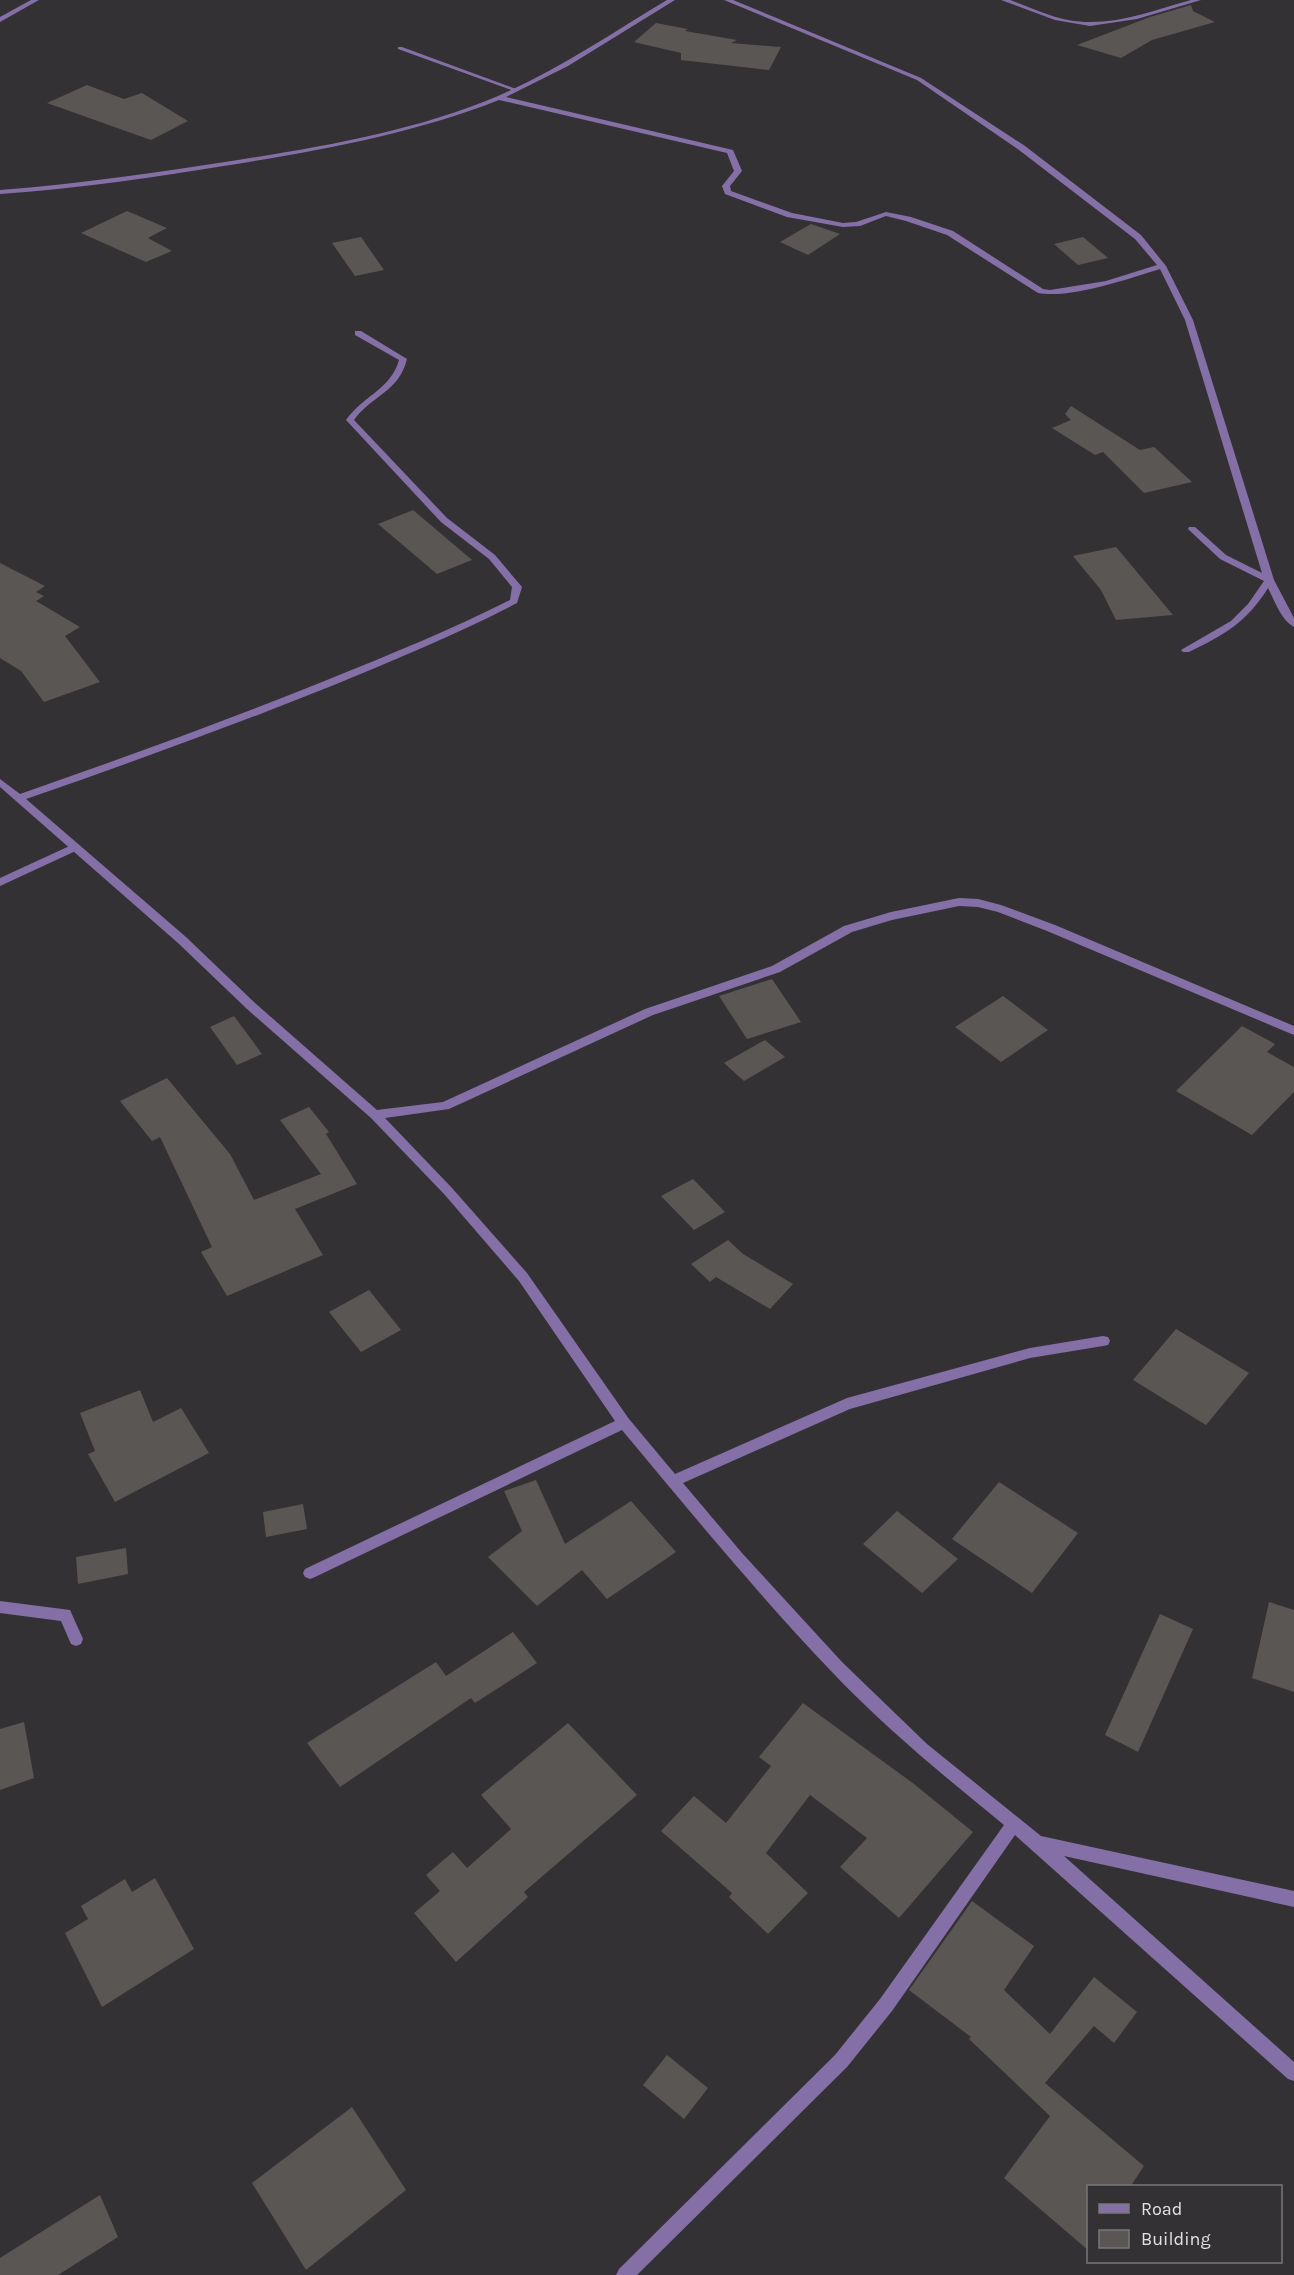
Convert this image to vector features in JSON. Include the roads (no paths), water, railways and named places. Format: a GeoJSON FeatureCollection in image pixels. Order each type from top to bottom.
{"type":"FeatureCollection","features":[{"type":"Feature","properties":{"kind":"street"},"geometry":{"type":"LineString","coordinates":[[0,20],[36,0]]}},
{"type":"Feature","properties":{"kind":"street"},"geometry":{"type":"LineString","coordinates":[[0,192],[146,176],[356,141],[462,112],[516,90],[672,0]]}},
{"type":"Feature","properties":{"kind":"street"},"geometry":{"type":"LineString","coordinates":[[727,0],[919,79],[1022,148],[1138,237],[1162,266],[1189,320],[1269,580],[1284,613],[1294,624]]}},
{"type":"Feature","properties":{"kind":"street"},"geometry":{"type":"LineString","coordinates":[[1004,0],[1064,21],[1085,24],[1120,21],[1198,0]]}},
{"type":"Feature","properties":{"kind":"street"},"geometry":{"type":"LineString","coordinates":[[400,48],[516,90]]}},
{"type":"Feature","properties":{"kind":"street"},"geometry":{"type":"LineString","coordinates":[[500,98],[730,152],[738,171],[726,186],[728,192],[790,215],[843,225],[857,224],[886,214],[908,219],[950,233],[1041,291],[1050,292],[1107,283],[1162,266]]}},
{"type":"Feature","properties":{"kind":"street"},"geometry":{"type":"LineString","coordinates":[[21,797],[140,757],[266,709],[460,629],[514,601],[517,588],[492,557],[444,520],[350,420],[367,401],[391,384],[401,373],[403,359],[358,333]]}},
{"type":"Feature","properties":{"kind":"street"},"geometry":{"type":"LineString","coordinates":[[1192,530],[1222,557],[1269,580]]}},
{"type":"Feature","properties":{"kind":"street"},"geometry":{"type":"LineString","coordinates":[[1186,650],[1223,633],[1250,611],[1269,580]]}},
{"type":"Feature","properties":{"kind":"street"},"geometry":{"type":"LineString","coordinates":[[0,782],[21,797],[375,1115],[448,1191],[523,1277],[624,1423],[737,1557],[837,1667],[922,1749],[1036,1842],[1294,2073]]}},
{"type":"Feature","properties":{"kind":"street"},"geometry":{"type":"LineString","coordinates":[[0,882],[76,847]]}},
{"type":"Feature","properties":{"kind":"street"},"geometry":{"type":"LineString","coordinates":[[375,1115],[446,1106],[649,1012],[776,969],[848,929],[891,916],[959,902],[978,903],[1000,909],[1051,928],[1294,1031]]}},
{"type":"Feature","properties":{"kind":"street"},"geometry":{"type":"LineString","coordinates":[[673,1481],[847,1404],[1030,1353],[1103,1341]]}},
{"type":"Feature","properties":{"kind":"street"},"geometry":{"type":"LineString","coordinates":[[310,1573],[624,1423]]}},
{"type":"Feature","properties":{"kind":"street"},"geometry":{"type":"LineString","coordinates":[[0,1607],[65,1615],[76,1639]]}},
{"type":"Feature","properties":{"kind":"street"},"geometry":{"type":"LineString","coordinates":[[625,2275],[841,2061],[886,2005],[1014,1824]]}},
{"type":"Feature","properties":{"kind":"street"},"geometry":{"type":"LineString","coordinates":[[1036,1842],[1294,1899]]}}]}
